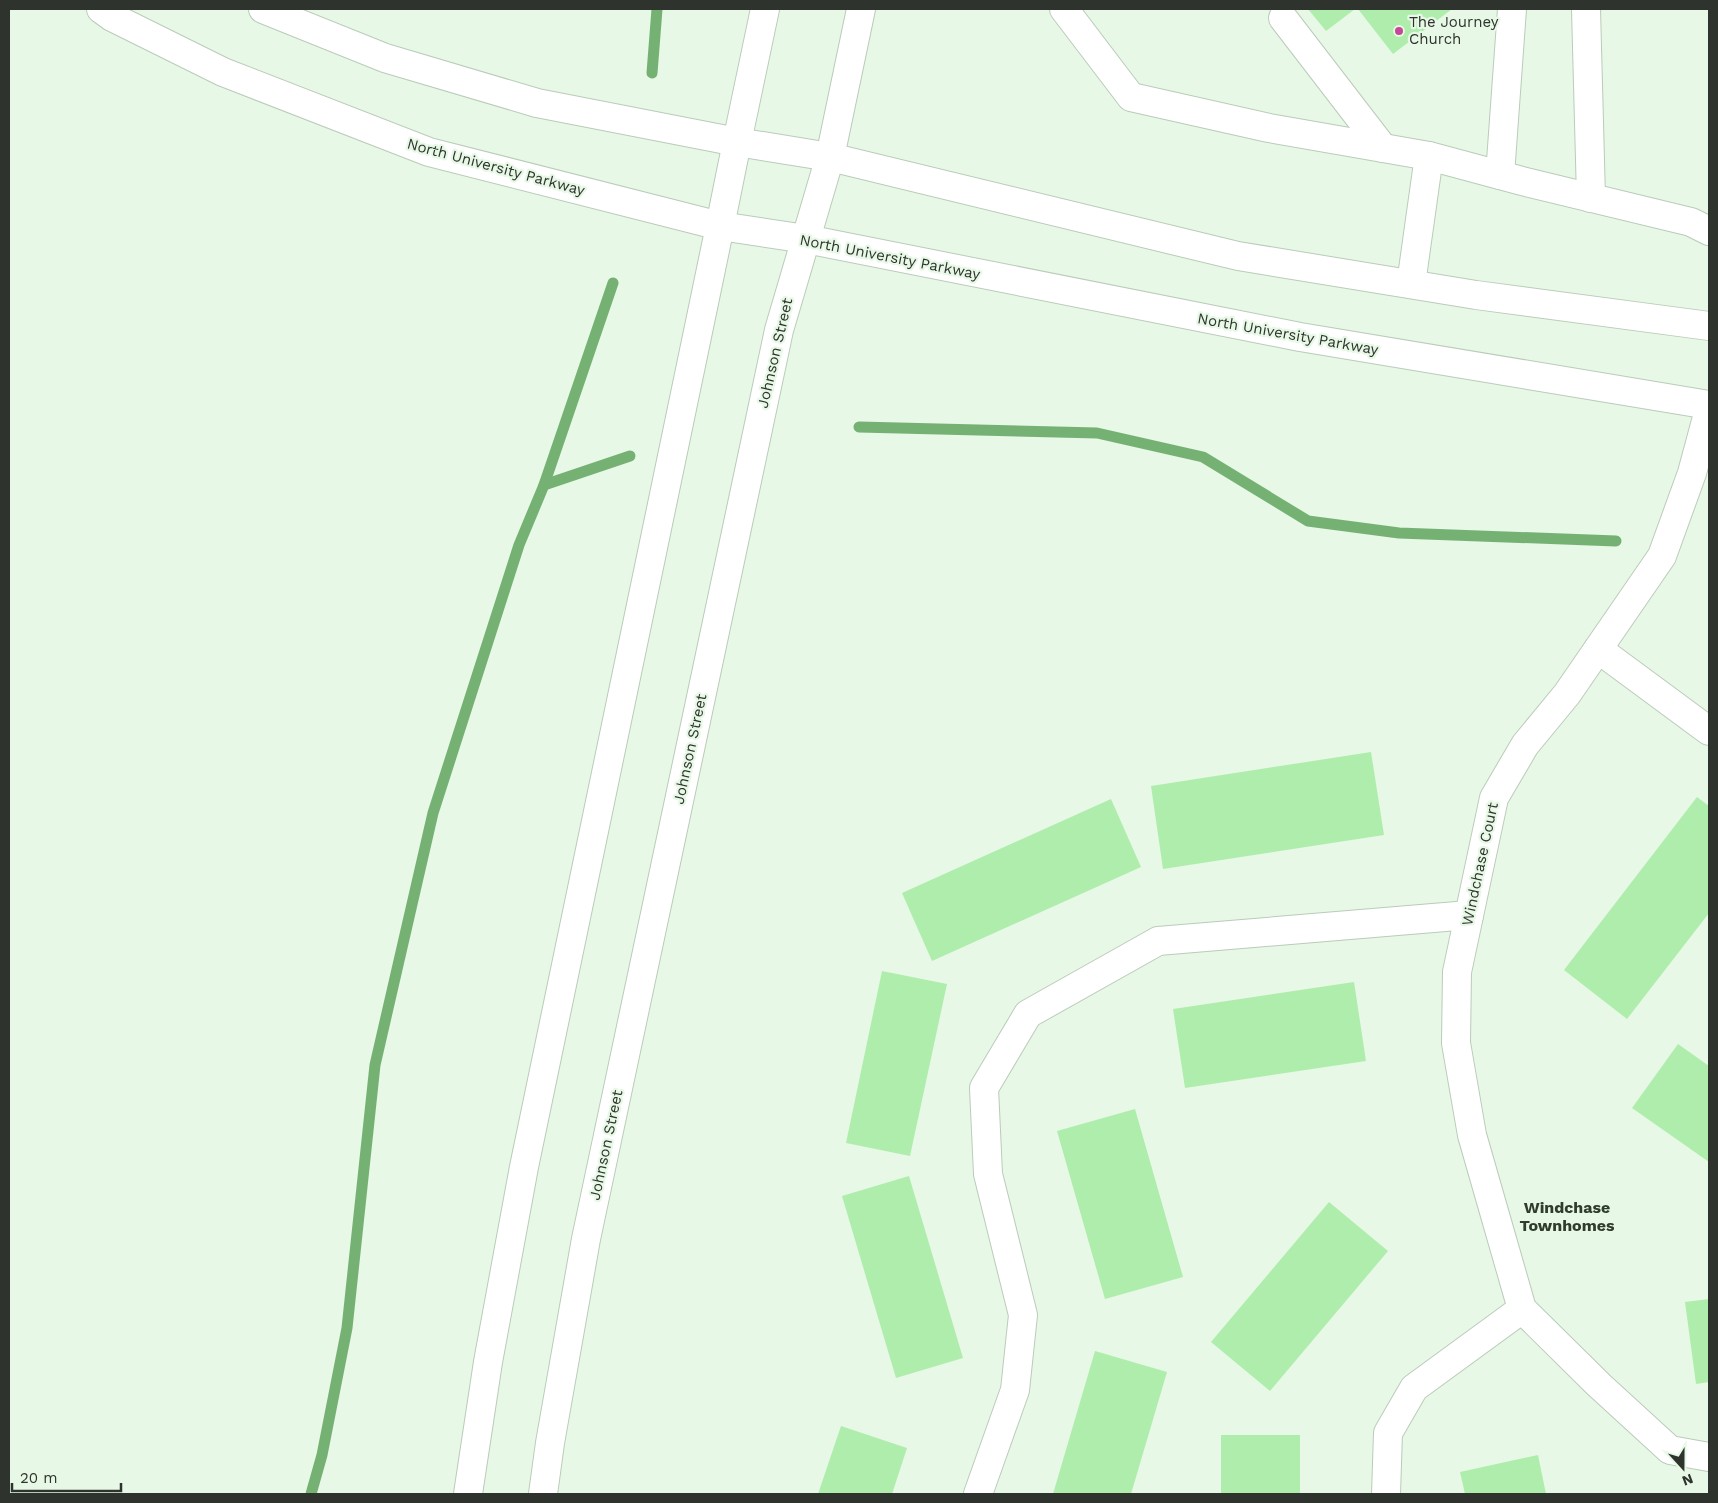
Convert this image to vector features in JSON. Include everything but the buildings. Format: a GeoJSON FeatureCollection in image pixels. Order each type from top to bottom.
{"type":"FeatureCollection","features":[{"type":"Feature","properties":{"kind":"main road","name":"North University Parkway"},"geometry":{"type":"LineString","coordinates":[[100,9],[112,17],[222,72],[429,152],[720,226],[806,240],[1300,337],[1709,405]]}},
{"type":"Feature","properties":{"kind":"main road"},"geometry":{"type":"LineString","coordinates":[[263,9],[385,58],[537,103],[830,158],[1238,256],[1476,295],[1709,326]]}},
{"type":"Feature","properties":{"kind":"main road"},"geometry":{"type":"LineString","coordinates":[[468,1494],[488,1362],[524,1168],[765,9]]}},
{"type":"Feature","properties":{"kind":"main road","name":"Johnson Street"},"geometry":{"type":"LineString","coordinates":[[543,1494],[551,1433],[586,1239],[779,330],[830,158],[860,9]]}},
{"type":"Feature","properties":{"kind":"main road"},"geometry":{"type":"LineString","coordinates":[[1064,9],[1131,97],[1269,128],[1429,156],[1691,222],[1709,231]]}},
{"type":"Feature","properties":{"kind":"main road"},"geometry":{"type":"LineString","coordinates":[[1500,175],[1512,9]]}},
{"type":"Feature","properties":{"kind":"main road"},"geometry":{"type":"LineString","coordinates":[[1586,9],[1591,198]]}},
{"type":"Feature","properties":{"kind":"main road"},"geometry":{"type":"LineString","coordinates":[[1283,18],[1383,148]]}},
{"type":"Feature","properties":{"kind":"main road"},"geometry":{"type":"LineString","coordinates":[[1411,284],[1429,156]]}},
{"type":"Feature","properties":{"kind":"main road","name":"Windchase Court"},"geometry":{"type":"LineString","coordinates":[[1522,1309],[1472,1135],[1456,1043],[1457,972],[1494,798],[1525,745],[1567,694],[1662,556],[1692,473],[1709,410]]}},
{"type":"Feature","properties":{"kind":"main road"},"geometry":{"type":"LineString","coordinates":[[1598,649],[1709,731]]}},
{"type":"Feature","properties":{"kind":"main road"},"geometry":{"type":"LineString","coordinates":[[978,1494],[1015,1390],[1023,1316],[988,1174],[984,1088],[1028,1014],[1158,941],[1469,915]]}},
{"type":"Feature","properties":{"kind":"main road"},"geometry":{"type":"LineString","coordinates":[[1386,1494],[1388,1433],[1414,1388],[1522,1309],[1599,1385],[1670,1450],[1709,1456]]}},
{"type":"Feature","properties":{"kind":"waterway"},"geometry":{"type":"LineString","coordinates":[[652,73],[657,9]]}},
{"type":"Feature","properties":{"kind":"waterway"},"geometry":{"type":"LineString","coordinates":[[311,1494],[322,1455],[347,1328],[375,1065],[433,813],[519,545],[544,485],[613,283]]}},
{"type":"Feature","properties":{"kind":"waterway"},"geometry":{"type":"LineString","coordinates":[[859,427],[1097,433],[1203,457],[1308,521],[1399,533],[1616,541]]}},
{"type":"Feature","properties":{"kind":"waterway"},"geometry":{"type":"LineString","coordinates":[[544,485],[630,456]]}},
{"type":"Feature","properties":{"kind":"place","name":"The Journey Church"},"geometry":{"type":"Point","coordinates":[1399,31]}},
{"type":"Feature","properties":{"kind":"district","name":"Windchase Townhomes"},"geometry":{"type":"Point","coordinates":[1567,1216]}}]}
